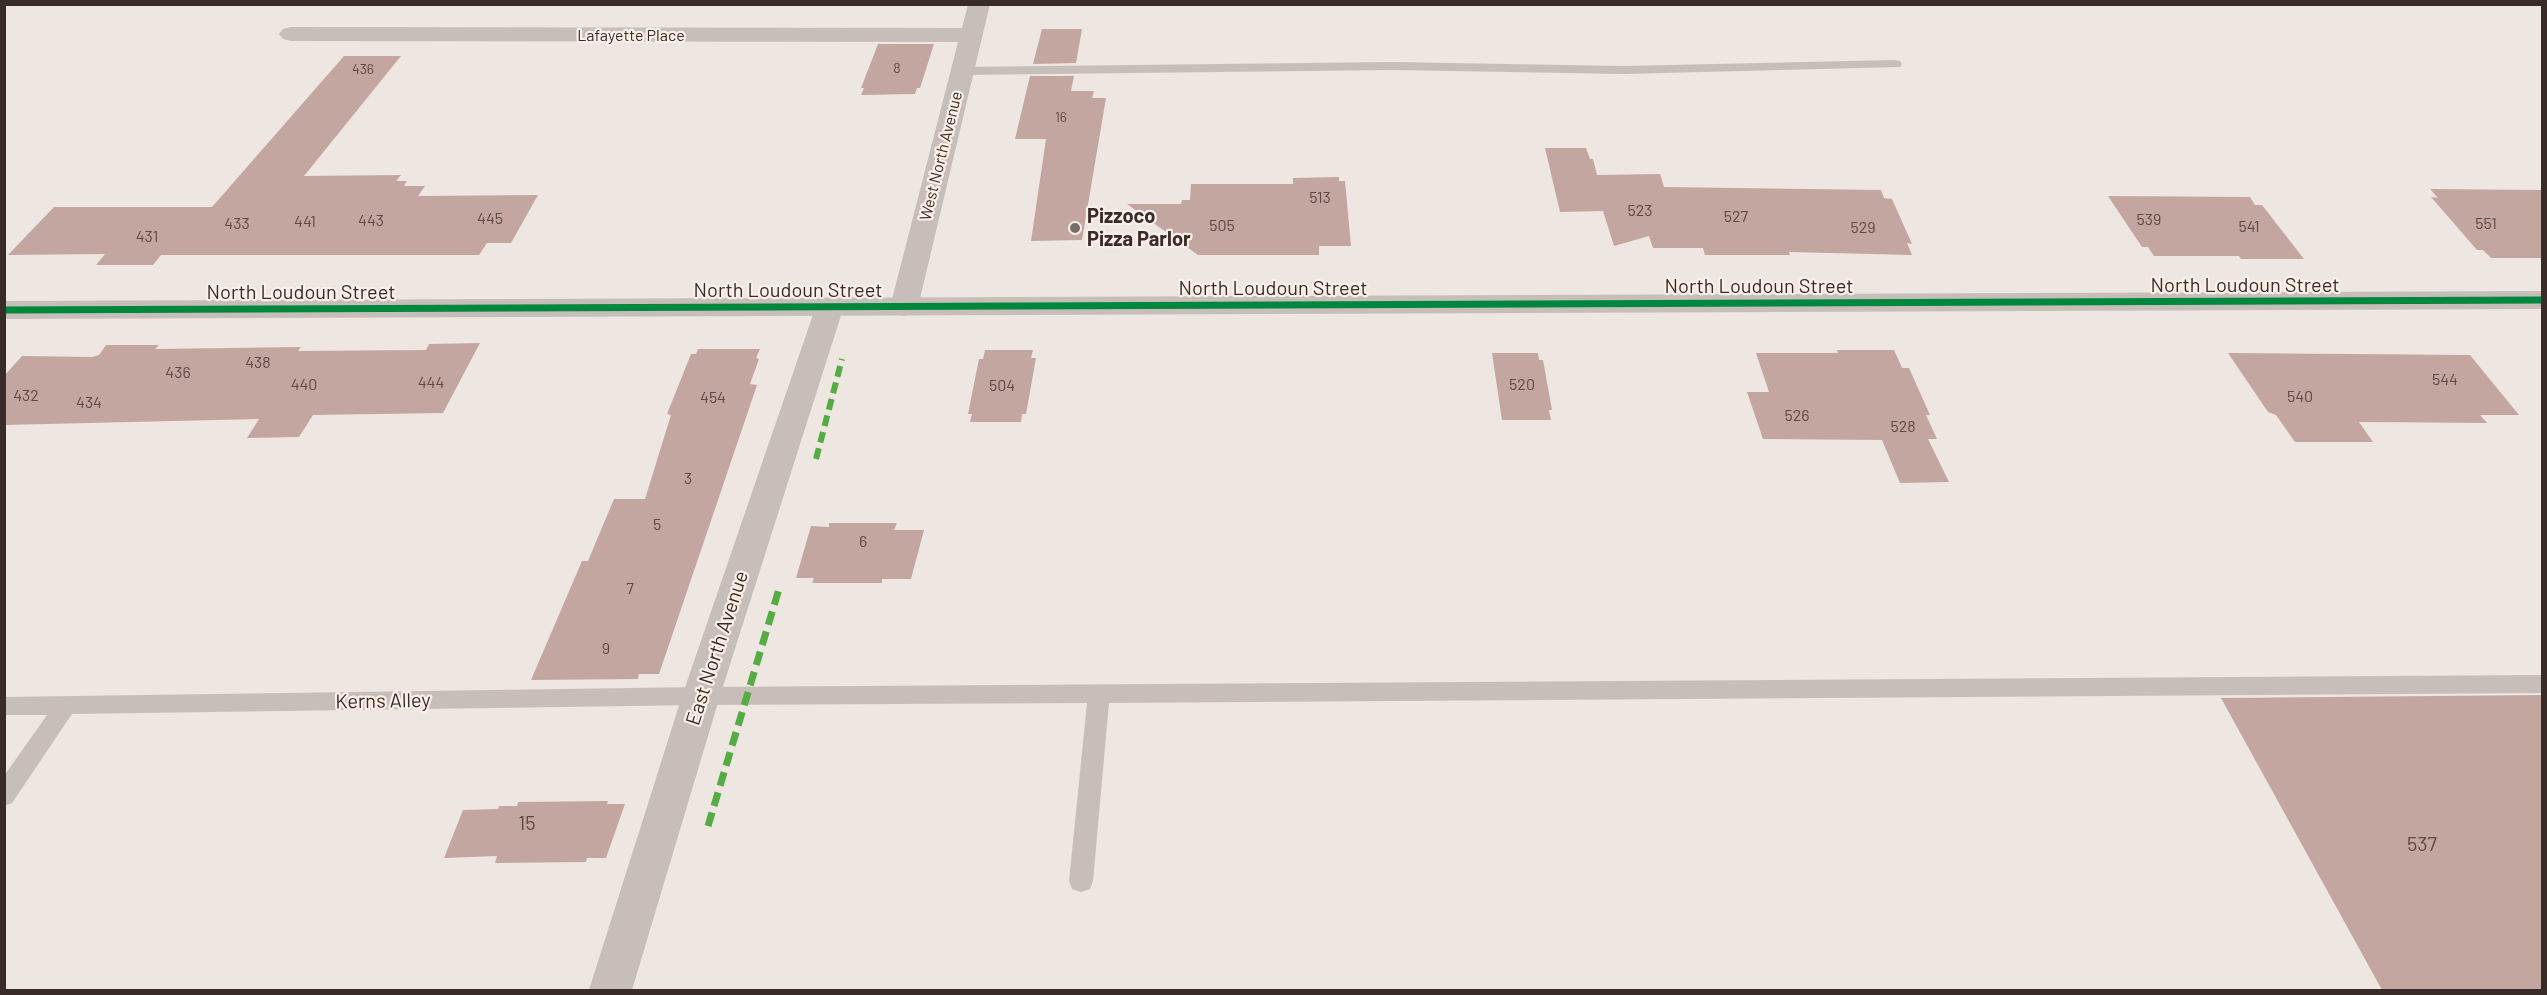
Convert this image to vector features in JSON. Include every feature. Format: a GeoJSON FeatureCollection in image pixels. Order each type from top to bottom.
{"type":"FeatureCollection","features":[{"type":"Feature","properties":{"kind":"street","name":"West North Avenue"},"geometry":{"type":"LineString","coordinates":[[904,307],[979,4]]}},
{"type":"Feature","properties":{"kind":"street","name":"Lafayette Place"},"geometry":{"type":"LineString","coordinates":[[291,34],[971,35]]}},
{"type":"Feature","properties":{"kind":"street","name":"North Loudoun Street"},"geometry":{"type":"LineString","coordinates":[[4,310],[2542,300]]}},
{"type":"Feature","properties":{"kind":"street","name":"East North Avenue"},"geometry":{"type":"LineString","coordinates":[[610,990],[701,696],[830,306]]}},
{"type":"Feature","properties":{"kind":"lane"},"geometry":{"type":"LineString","coordinates":[[961,71],[1392,66],[1624,70],[1895,64]]}},
{"type":"Feature","properties":{"kind":"lane","name":"Kerns Alley"},"geometry":{"type":"LineString","coordinates":[[4,706],[701,696],[2542,684]]}},
{"type":"Feature","properties":{"kind":"lane"},"geometry":{"type":"LineString","coordinates":[[1081,881],[1099,695]]}},
{"type":"Feature","properties":{"kind":"lane"},"geometry":{"type":"LineString","coordinates":[[4,796],[66,705]]}},
{"type":"Feature","properties":{"kind":"building"},"geometry":{"type":"Polygon","coordinates":[[[1042,29],[1082,29],[1076,63],[1033,64],[1042,29]]]}},
{"type":"Feature","properties":{"kind":"building"},"geometry":{"type":"Polygon","coordinates":[[[878,44],[934,44],[920,88],[917,88],[915,94],[861,95],[864,88],[861,88],[878,44]]]}},
{"type":"Feature","properties":{"kind":"building"},"geometry":{"type":"Polygon","coordinates":[[[344,56],[401,56],[304,176],[401,175],[396,181],[407,181],[404,186],[425,186],[418,196],[538,195],[511,243],[487,243],[479,255],[161,255],[153,265],[96,265],[105,254],[8,255],[54,207],[212,207],[344,56]]]}},
{"type":"Feature","properties":{"kind":"building"},"geometry":{"type":"Polygon","coordinates":[[[1030,76],[1074,76],[1071,91],[1094,91],[1092,98],[1106,98],[1082,240],[1031,241],[1046,139],[1015,139],[1030,76]]]}},
{"type":"Feature","properties":{"kind":"building"},"geometry":{"type":"Polygon","coordinates":[[[1545,148],[1586,148],[1590,159],[1593,159],[1597,175],[1660,174],[1664,187],[1881,190],[1884,198],[1892,199],[1912,244],[1907,243],[1912,255],[1789,252],[1790,255],[1705,255],[1703,248],[1653,248],[1649,236],[1614,246],[1603,211],[1560,212],[1545,148]]]}},
{"type":"Feature","properties":{"kind":"building"},"geometry":{"type":"Polygon","coordinates":[[[1339,177],[1339,181],[1345,181],[1351,246],[1319,246],[1319,255],[1198,255],[1127,204],[1181,204],[1182,200],[1190,200],[1191,184],[1293,184],[1293,178],[1339,177]]]}},
{"type":"Feature","properties":{"kind":"building"},"geometry":{"type":"Polygon","coordinates":[[[2430,189],[2542,190],[2542,258],[2491,258],[2483,250],[2477,250],[2431,197],[2438,198],[2430,189]]]}},
{"type":"Feature","properties":{"kind":"building"},"geometry":{"type":"Polygon","coordinates":[[[2108,196],[2250,197],[2255,205],[2262,205],[2304,259],[2154,256],[2148,247],[2142,247],[2108,196]]]}},
{"type":"Feature","properties":{"kind":"building"},"geometry":{"type":"Polygon","coordinates":[[[480,343],[443,413],[313,415],[299,437],[247,438],[259,419],[4,425],[4,376],[22,356],[92,357],[99,355],[106,345],[159,345],[155,349],[301,347],[298,351],[426,350],[429,344],[480,343]]]}},
{"type":"Feature","properties":{"kind":"building"},"geometry":{"type":"Polygon","coordinates":[[[698,349],[760,349],[750,384],[757,385],[659,674],[639,674],[638,679],[531,680],[582,561],[588,561],[614,499],[645,499],[671,415],[667,414],[691,354],[696,354],[698,349]]]}},
{"type":"Feature","properties":{"kind":"building"},"geometry":{"type":"Polygon","coordinates":[[[985,350],[1033,350],[1031,358],[1036,358],[1026,414],[1022,414],[1021,422],[970,422],[972,414],[968,414],[979,359],[983,359],[985,350]]]}},
{"type":"Feature","properties":{"kind":"building"},"geometry":{"type":"Polygon","coordinates":[[[1837,350],[1894,350],[1902,368],[1909,368],[1930,415],[1926,415],[1937,439],[1928,439],[1949,482],[1900,483],[1882,440],[1763,439],[1747,392],[1769,392],[1756,353],[1838,353],[1837,350]]]}},
{"type":"Feature","properties":{"kind":"building"},"geometry":{"type":"Polygon","coordinates":[[[1492,353],[1538,353],[1539,360],[1543,360],[1552,410],[1549,410],[1551,420],[1502,420],[1492,353]]]}},
{"type":"Feature","properties":{"kind":"building"},"geometry":{"type":"Polygon","coordinates":[[[2228,353],[2470,355],[2519,415],[2480,415],[2487,423],[2359,422],[2373,442],[2295,442],[2276,415],[2268,412],[2228,353]]]}},
{"type":"Feature","properties":{"kind":"building"},"geometry":{"type":"Polygon","coordinates":[[[829,523],[897,523],[894,530],[924,530],[911,579],[882,579],[882,583],[812,583],[814,578],[796,578],[811,526],[829,527],[829,523]]]}},
{"type":"Feature","properties":{"kind":"building"},"geometry":{"type":"Polygon","coordinates":[[[2542,695],[2542,990],[2382,990],[2221,698],[2542,695]]]}},
{"type":"Feature","properties":{"kind":"building"},"geometry":{"type":"Polygon","coordinates":[[[608,801],[607,804],[625,804],[606,858],[587,858],[586,862],[495,863],[497,856],[444,858],[463,810],[498,809],[499,806],[517,806],[518,802],[608,801]]]}},
{"type":"Feature","properties":{"kind":"marked path"},"geometry":{"type":"LineString","coordinates":[[816,459],[842,359]]}},
{"type":"Feature","properties":{"kind":"marked path"},"geometry":{"type":"LineString","coordinates":[[708,826],[779,589]]}},
{"type":"Feature","properties":{"kind":"cycle path"},"geometry":{"type":"LineString","coordinates":[[4,310],[2542,300]]}},
{"type":"Feature","properties":{"kind":"place","name":"Pizzoco Pizza Parlor"},"geometry":{"type":"Point","coordinates":[1075,228]}}]}
